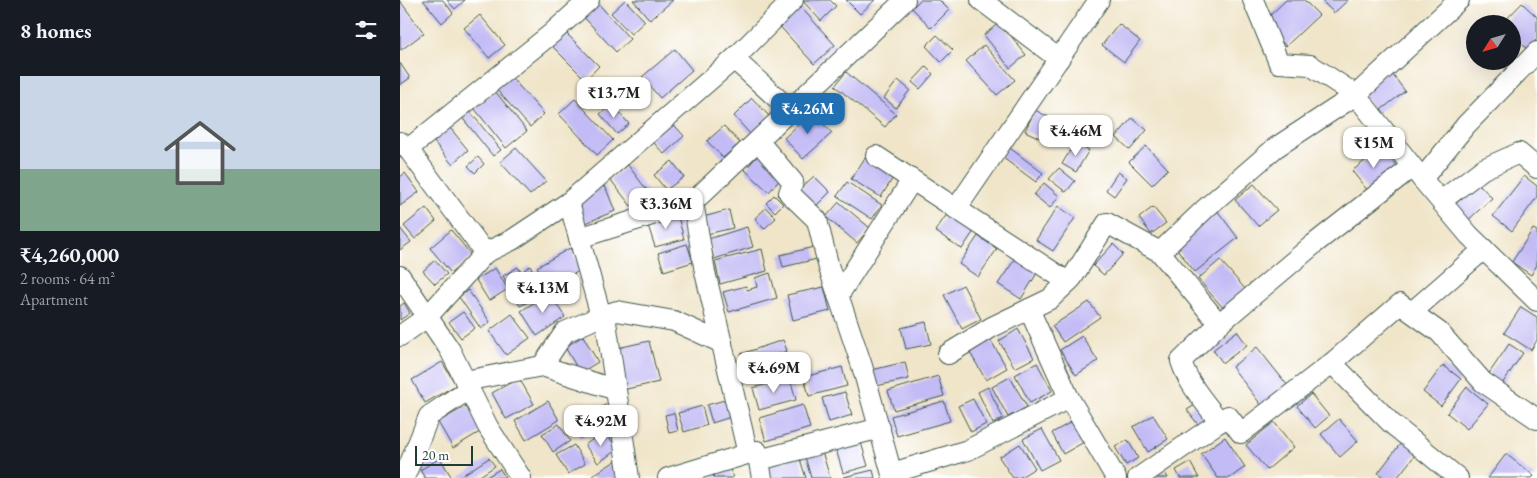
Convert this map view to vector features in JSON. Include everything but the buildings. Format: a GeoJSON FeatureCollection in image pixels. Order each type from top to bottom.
{"type":"FeatureCollection","features":[{"type":"Feature","properties":{"kind":"street"},"geometry":{"type":"LineString","coordinates":[[485,253],[404,145],[551,34],[589,0]]}},
{"type":"Feature","properties":{"kind":"street"},"geometry":{"type":"LineString","coordinates":[[400,336],[427,317],[485,253],[512,240],[569,202],[734,59],[793,0]]}},
{"type":"Feature","properties":{"kind":"street"},"geometry":{"type":"LineString","coordinates":[[579,238],[693,202],[905,0]]}},
{"type":"Feature","properties":{"kind":"street"},"geometry":{"type":"LineString","coordinates":[[981,0],[1059,59]]}},
{"type":"Feature","properties":{"kind":"street"},"geometry":{"type":"LineString","coordinates":[[956,209],[1098,0]]}},
{"type":"Feature","properties":{"kind":"street"},"geometry":{"type":"LineString","coordinates":[[1253,0],[1279,63],[1310,65],[1356,95],[1417,173],[1469,235],[1535,294]]}},
{"type":"Feature","properties":{"kind":"street"},"geometry":{"type":"LineString","coordinates":[[1160,252],[1206,208],[1275,148],[1356,95],[1459,0]]}},
{"type":"Feature","properties":{"kind":"street"},"geometry":{"type":"LineString","coordinates":[[1220,422],[1192,385],[1181,361],[1220,324],[1314,244],[1417,173],[1537,52]]}},
{"type":"Feature","properties":{"kind":"street"},"geometry":{"type":"LineString","coordinates":[[734,59],[790,110]]}},
{"type":"Feature","properties":{"kind":"street"},"geometry":{"type":"LineString","coordinates":[[758,141],[793,182],[789,193],[816,220],[829,268],[862,366],[893,476],[968,450],[1069,398]]}},
{"type":"Feature","properties":{"kind":"street"},"geometry":{"type":"LineString","coordinates":[[1441,202],[1483,169],[1519,153],[1537,168]]}},
{"type":"Feature","properties":{"kind":"street"},"geometry":{"type":"LineString","coordinates":[[876,156],[1068,282]]}},
{"type":"Feature","properties":{"kind":"street"},"geometry":{"type":"LineString","coordinates":[[838,296],[912,180]]}},
{"type":"Feature","properties":{"kind":"street"},"geometry":{"type":"LineString","coordinates":[[569,202],[601,316],[606,322],[629,478]]}},
{"type":"Feature","properties":{"kind":"street"},"geometry":{"type":"LineString","coordinates":[[693,202],[705,272],[722,343],[756,464]]}},
{"type":"Feature","properties":{"kind":"street"},"geometry":{"type":"LineString","coordinates":[[948,354],[992,327],[1050,299],[1072,278],[1107,223],[1160,252],[1220,324]]}},
{"type":"Feature","properties":{"kind":"street"},"geometry":{"type":"LineString","coordinates":[[1412,312],[1484,250]]}},
{"type":"Feature","properties":{"kind":"street"},"geometry":{"type":"LineString","coordinates":[[400,276],[450,350],[488,427],[521,478]]}},
{"type":"Feature","properties":{"kind":"street"},"geometry":{"type":"LineString","coordinates":[[1138,478],[1228,416],[1241,433],[1332,363],[1400,304],[1439,332],[1483,382],[1537,419]]}},
{"type":"Feature","properties":{"kind":"street"},"geometry":{"type":"LineString","coordinates":[[1029,309],[1069,398],[1116,478]]}},
{"type":"Feature","properties":{"kind":"street"},"geometry":{"type":"LineString","coordinates":[[542,366],[565,332],[601,316],[617,312],[674,320],[722,343]]}},
{"type":"Feature","properties":{"kind":"street"},"geometry":{"type":"LineString","coordinates":[[1332,363],[1391,423],[1458,478]]}},
{"type":"Feature","properties":{"kind":"street"},"geometry":{"type":"LineString","coordinates":[[402,477],[429,416],[467,385],[542,366],[616,390]]}},
{"type":"Feature","properties":{"kind":"street"},"geometry":{"type":"LineString","coordinates":[[668,478],[756,464],[880,428]]}},
{"type":"Feature","properties":{"kind":"street"},"geometry":{"type":"LineString","coordinates":[[1122,478],[1129,474],[1132,478]]}}]}
